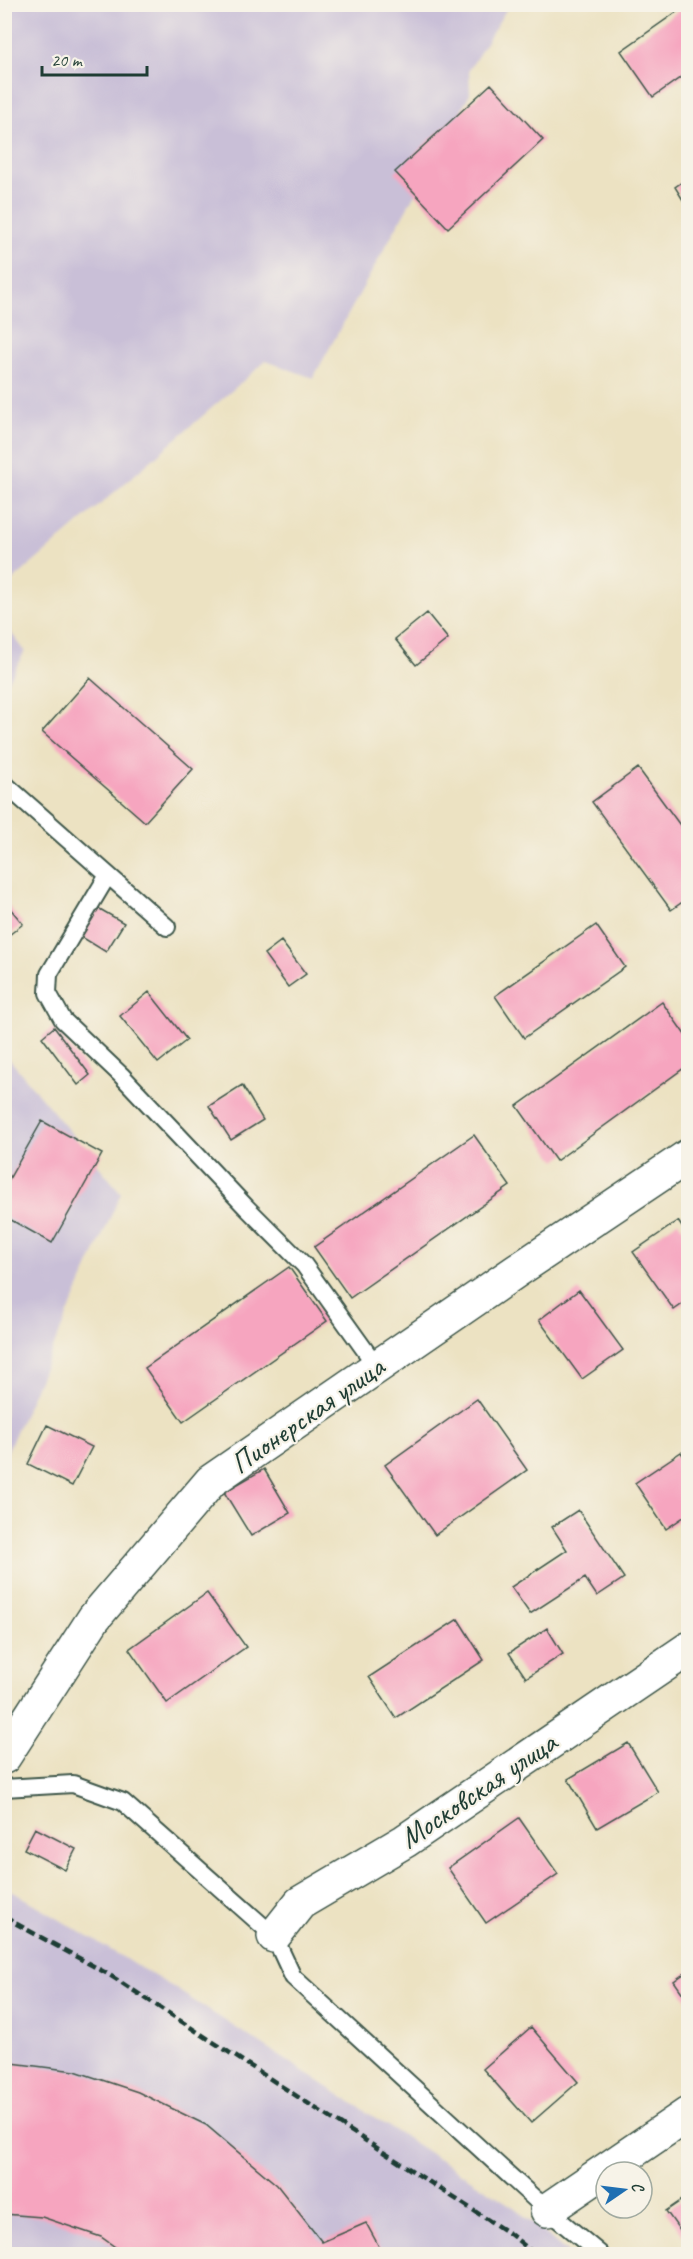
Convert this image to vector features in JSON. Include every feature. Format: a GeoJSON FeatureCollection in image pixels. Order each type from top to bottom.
{"type":"FeatureCollection","features":[{"type":"Feature","properties":{"kind":"street","name":"Пионерская улица"},"geometry":{"type":"LineString","coordinates":[[4,1757],[94,1618],[211,1481],[688,1155]]}},
{"type":"Feature","properties":{"kind":"street","name":"Московская улица"},"geometry":{"type":"LineString","coordinates":[[274,1936],[300,1903],[405,1841],[688,1649]]}},
{"type":"Feature","properties":{"kind":"street"},"geometry":{"type":"LineString","coordinates":[[547,2210],[688,2114]]}},
{"type":"Feature","properties":{"kind":"lane"},"geometry":{"type":"LineString","coordinates":[[7,786],[167,927]]}},
{"type":"Feature","properties":{"kind":"lane"},"geometry":{"type":"LineString","coordinates":[[108,875],[49,974],[48,993],[63,1020],[121,1075],[304,1265],[377,1367]]}},
{"type":"Feature","properties":{"kind":"lane"},"geometry":{"type":"LineString","coordinates":[[4,1788],[73,1784],[123,1802],[274,1936],[293,1977],[547,2210],[600,2254]]}},
{"type":"Feature","properties":{"kind":"shaded area"},"geometry":{"type":"Polygon","coordinates":[[[5,5],[509,5],[469,70],[470,94],[313,378],[266,361],[5,587],[5,5]]]}},
{"type":"Feature","properties":{"kind":"shaded area"},"geometry":{"type":"Polygon","coordinates":[[[5,625],[25,651],[5,688],[5,625]]]}},
{"type":"Feature","properties":{"kind":"shaded area"},"geometry":{"type":"Polygon","coordinates":[[[5,1054],[121,1193],[5,1457],[5,1054]]]}},
{"type":"Feature","properties":{"kind":"shaded area"},"geometry":{"type":"Polygon","coordinates":[[[5,1887],[171,1986],[515,2208],[569,2254],[5,2254],[5,1887]]]}},
{"type":"Feature","properties":{"kind":"building"},"geometry":{"type":"Polygon","coordinates":[[[688,4],[688,72],[653,97],[621,51],[688,4]]]}},
{"type":"Feature","properties":{"kind":"building"},"geometry":{"type":"Polygon","coordinates":[[[491,84],[543,140],[448,228],[395,172],[491,84]]]}},
{"type":"Feature","properties":{"kind":"building"},"geometry":{"type":"Polygon","coordinates":[[[688,178],[688,208],[675,187],[688,178]]]}},
{"type":"Feature","properties":{"kind":"building"},"geometry":{"type":"Polygon","coordinates":[[[427,613],[448,639],[416,665],[395,639],[427,613]]]}},
{"type":"Feature","properties":{"kind":"building"},"geometry":{"type":"Polygon","coordinates":[[[90,678],[193,769],[145,822],[42,732],[90,678]]]}},
{"type":"Feature","properties":{"kind":"building"},"geometry":{"type":"Polygon","coordinates":[[[638,768],[688,836],[688,898],[671,910],[592,802],[638,768]]]}},
{"type":"Feature","properties":{"kind":"building"},"geometry":{"type":"Polygon","coordinates":[[[4,901],[23,924],[4,939],[4,901]]]}},
{"type":"Feature","properties":{"kind":"building"},"geometry":{"type":"Polygon","coordinates":[[[98,908],[124,923],[106,952],[80,936],[98,908]]]}},
{"type":"Feature","properties":{"kind":"building"},"geometry":{"type":"Polygon","coordinates":[[[596,925],[625,967],[524,1038],[495,996],[596,925]]]}},
{"type":"Feature","properties":{"kind":"building"},"geometry":{"type":"Polygon","coordinates":[[[281,941],[306,974],[288,987],[264,954],[281,941]]]}},
{"type":"Feature","properties":{"kind":"building"},"geometry":{"type":"Polygon","coordinates":[[[149,992],[187,1040],[158,1063],[120,1016],[149,992]]]}},
{"type":"Feature","properties":{"kind":"building"},"geometry":{"type":"Polygon","coordinates":[[[662,1002],[688,1039],[688,1065],[556,1161],[517,1106],[662,1002]]]}},
{"type":"Feature","properties":{"kind":"building"},"geometry":{"type":"Polygon","coordinates":[[[54,1027],[90,1075],[78,1085],[42,1037],[54,1027]]]}},
{"type":"Feature","properties":{"kind":"building"},"geometry":{"type":"Polygon","coordinates":[[[242,1085],[263,1120],[231,1140],[209,1106],[242,1085]]]}},
{"type":"Feature","properties":{"kind":"building"},"geometry":{"type":"Polygon","coordinates":[[[42,1121],[102,1154],[52,1243],[4,1216],[4,1188],[42,1121]]]}},
{"type":"Feature","properties":{"kind":"building"},"geometry":{"type":"Polygon","coordinates":[[[474,1135],[510,1186],[350,1298],[314,1247],[474,1135]]]}},
{"type":"Feature","properties":{"kind":"building"},"geometry":{"type":"Polygon","coordinates":[[[678,1221],[688,1236],[688,1300],[674,1310],[633,1252],[678,1221]]]}},
{"type":"Feature","properties":{"kind":"building"},"geometry":{"type":"Polygon","coordinates":[[[289,1267],[327,1321],[183,1422],[145,1368],[289,1267]]]}},
{"type":"Feature","properties":{"kind":"building"},"geometry":{"type":"Polygon","coordinates":[[[579,1290],[623,1350],[582,1379],[539,1320],[579,1290]]]}},
{"type":"Feature","properties":{"kind":"building"},"geometry":{"type":"Polygon","coordinates":[[[477,1399],[527,1470],[435,1535],[385,1465],[477,1399]]]}},
{"type":"Feature","properties":{"kind":"building"},"geometry":{"type":"Polygon","coordinates":[[[47,1425],[92,1447],[72,1486],[28,1464],[47,1425]]]}},
{"type":"Feature","properties":{"kind":"building"},"geometry":{"type":"Polygon","coordinates":[[[681,1452],[688,1463],[688,1514],[666,1529],[635,1483],[681,1452]]]}},
{"type":"Feature","properties":{"kind":"building"},"geometry":{"type":"Polygon","coordinates":[[[264,1469],[290,1513],[251,1536],[224,1492],[264,1469]]]}},
{"type":"Feature","properties":{"kind":"building"},"geometry":{"type":"Polygon","coordinates":[[[578,1510],[624,1578],[597,1596],[585,1578],[530,1614],[511,1587],[567,1550],[552,1527],[578,1510]]]}},
{"type":"Feature","properties":{"kind":"building"},"geometry":{"type":"Polygon","coordinates":[[[207,1593],[246,1647],[167,1703],[129,1649],[207,1593]]]}},
{"type":"Feature","properties":{"kind":"building"},"geometry":{"type":"Polygon","coordinates":[[[458,1619],[484,1660],[396,1718],[369,1677],[458,1619]]]}},
{"type":"Feature","properties":{"kind":"building"},"geometry":{"type":"Polygon","coordinates":[[[547,1628],[563,1654],[526,1678],[509,1653],[547,1628]]]}},
{"type":"Feature","properties":{"kind":"building"},"geometry":{"type":"Polygon","coordinates":[[[628,1743],[658,1792],[597,1828],[568,1779],[628,1743]]]}},
{"type":"Feature","properties":{"kind":"building"},"geometry":{"type":"Polygon","coordinates":[[[519,1818],[558,1874],[486,1923],[448,1868],[519,1818]]]}},
{"type":"Feature","properties":{"kind":"building"},"geometry":{"type":"Polygon","coordinates":[[[35,1828],[76,1849],[65,1870],[24,1849],[35,1828]]]}},
{"type":"Feature","properties":{"kind":"building"},"geometry":{"type":"Polygon","coordinates":[[[688,1971],[688,2001],[674,1981],[688,1971]]]}},
{"type":"Feature","properties":{"kind":"building"},"geometry":{"type":"Polygon","coordinates":[[[531,2027],[578,2082],[531,2123],[483,2069],[531,2027]]]}},
{"type":"Feature","properties":{"kind":"building"},"geometry":{"type":"Polygon","coordinates":[[[4,2062],[75,2071],[138,2092],[206,2125],[277,2185],[322,2242],[366,2223],[383,2254],[125,2254],[101,2237],[42,2217],[4,2214],[4,2062]]]}},
{"type":"Feature","properties":{"kind":"building"},"geometry":{"type":"Polygon","coordinates":[[[688,2196],[688,2242],[666,2211],[688,2196]]]}},
{"type":"Feature","properties":{"kind":"railway"},"geometry":{"type":"LineString","coordinates":[[4,1917],[108,1974],[510,2234],[535,2254]]}}]}
